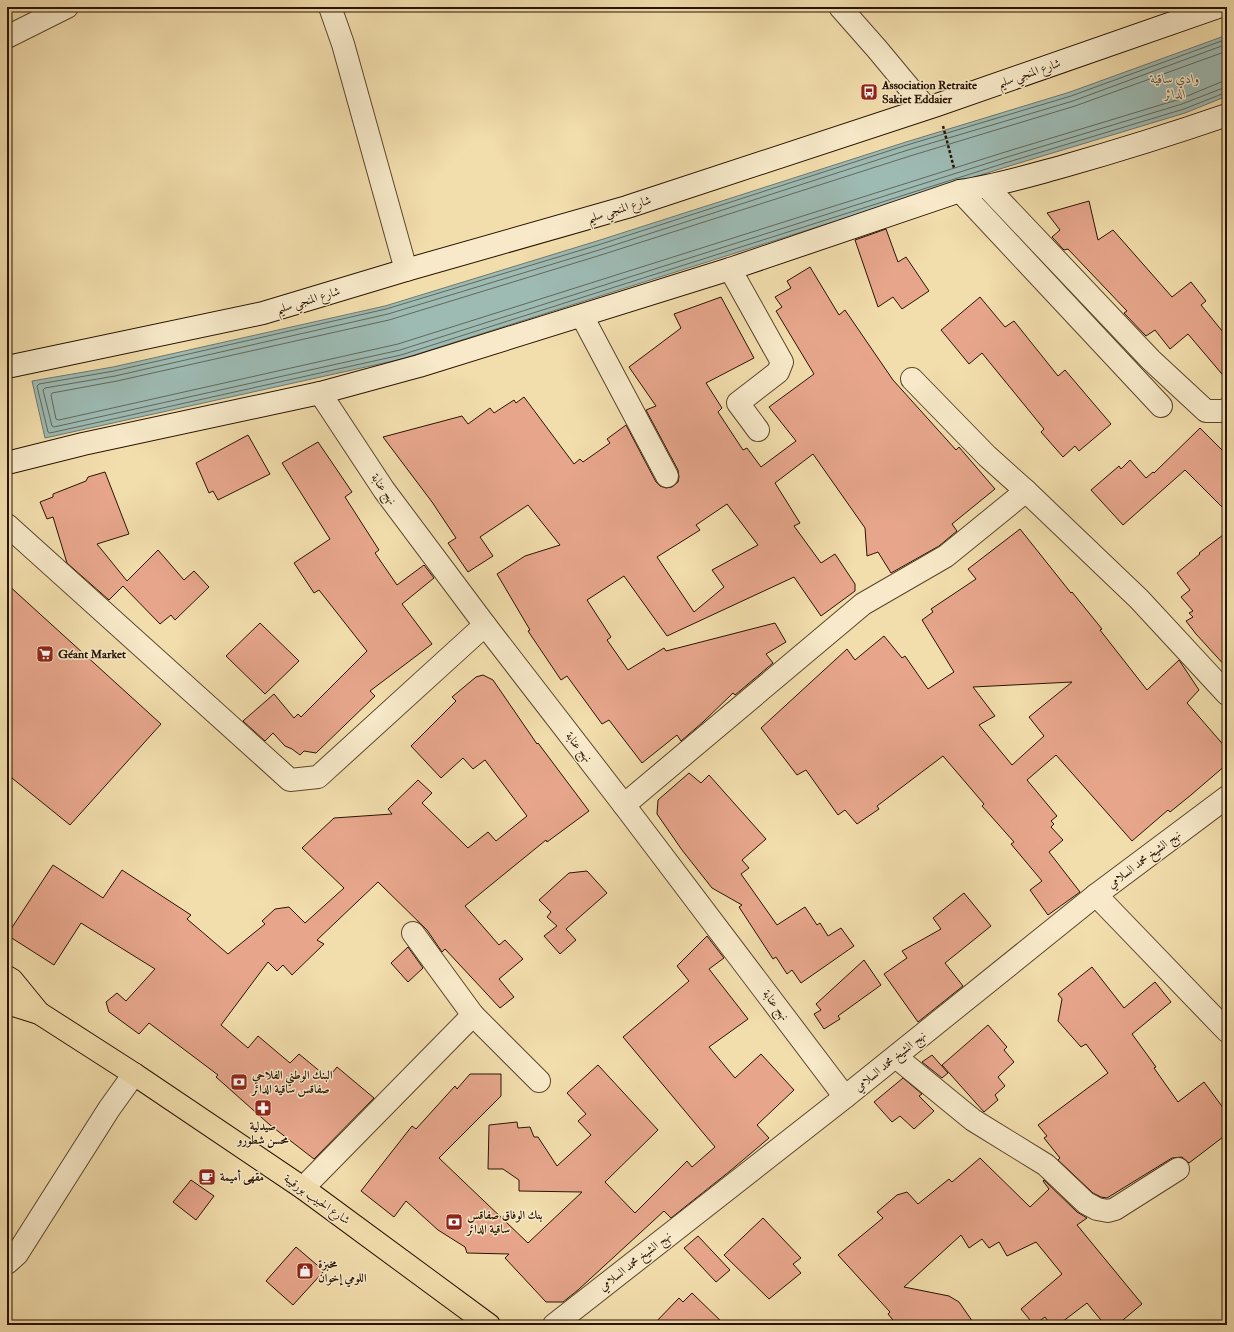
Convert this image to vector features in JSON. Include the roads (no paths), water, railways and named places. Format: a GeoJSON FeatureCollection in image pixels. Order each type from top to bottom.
{"type":"FeatureCollection","features":[{"type":"Feature","properties":{"kind":"main road","name":"شارع الحبيب بورقيبة"},"geometry":{"type":"LineString","coordinates":[[7,977],[12,980],[39,1013]]}},
{"type":"Feature","properties":{"kind":"main road","name":"شارع الحبيب بورقيبة"},"geometry":{"type":"LineString","coordinates":[[7,1003],[39,1013],[134,1074],[303,1188],[489,1325]]}},
{"type":"Feature","properties":{"kind":"street"},"geometry":{"type":"LineString","coordinates":[[7,37],[67,7]]}},
{"type":"Feature","properties":{"kind":"street"},"geometry":{"type":"LineString","coordinates":[[330,7],[343,44],[406,270]]}},
{"type":"Feature","properties":{"kind":"street"},"geometry":{"type":"LineString","coordinates":[[840,7],[926,108]]}},
{"type":"Feature","properties":{"kind":"street","name":"شارع المنجي سليم"},"geometry":{"type":"LineString","coordinates":[[7,368],[263,313],[406,270],[627,208],[926,108],[1218,7]]}},
{"type":"Feature","properties":{"kind":"street"},"geometry":{"type":"LineString","coordinates":[[7,463],[83,444],[320,393],[419,366],[730,269],[960,191],[988,187],[1108,154],[1176,133],[1227,115]]}},
{"type":"Feature","properties":{"kind":"street"},"geometry":{"type":"LineString","coordinates":[[988,187],[1151,360],[1206,411],[1224,411],[1227,409]]}},
{"type":"Feature","properties":{"kind":"street"},"geometry":{"type":"LineString","coordinates":[[960,191],[1161,406]]}},
{"type":"Feature","properties":{"kind":"street"},"geometry":{"type":"LineString","coordinates":[[730,269],[782,362],[778,372],[738,403],[758,430]]}},
{"type":"Feature","properties":{"kind":"street"},"geometry":{"type":"LineString","coordinates":[[582,316],[667,476]]}},
{"type":"Feature","properties":{"kind":"street"},"geometry":{"type":"LineString","coordinates":[[912,379],[987,456],[1026,491],[1139,599],[1227,694]]}},
{"type":"Feature","properties":{"kind":"street","name":"نهج عنابة"},"geometry":{"type":"LineString","coordinates":[[320,393],[384,490],[845,1098]]}},
{"type":"Feature","properties":{"kind":"street"},"geometry":{"type":"LineString","coordinates":[[624,805],[863,604],[946,556],[1026,491]]}},
{"type":"Feature","properties":{"kind":"street"},"geometry":{"type":"LineString","coordinates":[[7,525],[290,780],[318,777],[485,625]]}},
{"type":"Feature","properties":{"kind":"street","name":"نهج الشيخ محمد السلامي"},"geometry":{"type":"LineString","coordinates":[[554,1325],[845,1098],[1096,895],[1227,797]]}},
{"type":"Feature","properties":{"kind":"street"},"geometry":{"type":"LineString","coordinates":[[1096,895],[1227,1031]]}},
{"type":"Feature","properties":{"kind":"street"},"geometry":{"type":"LineString","coordinates":[[413,933],[473,1015],[539,1081]]}},
{"type":"Feature","properties":{"kind":"street"},"geometry":{"type":"LineString","coordinates":[[303,1188],[473,1015]]}},
{"type":"Feature","properties":{"kind":"street"},"geometry":{"type":"LineString","coordinates":[[896,1057],[973,1120],[1046,1165],[1086,1203],[1097,1209],[1108,1211],[1115,1209],[1178,1169]]}},
{"type":"Feature","properties":{"kind":"street"},"geometry":{"type":"LineString","coordinates":[[10,1254],[134,1074]]}},
{"type":"Feature","properties":{"kind":"water","name":"وادي ساقية الدائر"},"geometry":{"type":"Polygon","coordinates":[[[1227,35],[1227,96],[1185,113],[1006,167],[402,359],[45,438],[32,381],[113,367],[385,306],[1070,92],[1227,35]]]}},
{"type":"Feature","properties":{"kind":"place","name":"Association Retraite Sakiet Eddaier"},"geometry":{"type":"Point","coordinates":[869,92]}},
{"type":"Feature","properties":{"kind":"place","name":"Géant Market"},"geometry":{"type":"Point","coordinates":[45,654]}},
{"type":"Feature","properties":{"kind":"place","name":"البنك الوطني الفلاحي صفاقس ساقية الدائر"},"geometry":{"type":"Point","coordinates":[239,1082]}},
{"type":"Feature","properties":{"kind":"place","name":"صيدلية محسن شطورو"},"geometry":{"type":"Point","coordinates":[263,1108]}},
{"type":"Feature","properties":{"kind":"place","name":"مقهى أميمة"},"geometry":{"type":"Point","coordinates":[207,1177]}},
{"type":"Feature","properties":{"kind":"place","name":"بنك الوفاق صفاقس ساقية الدائر"},"geometry":{"type":"Point","coordinates":[454,1222]}},
{"type":"Feature","properties":{"kind":"place","name":"مخبزة اللومي إخوان"},"geometry":{"type":"Point","coordinates":[305,1271]}}]}
